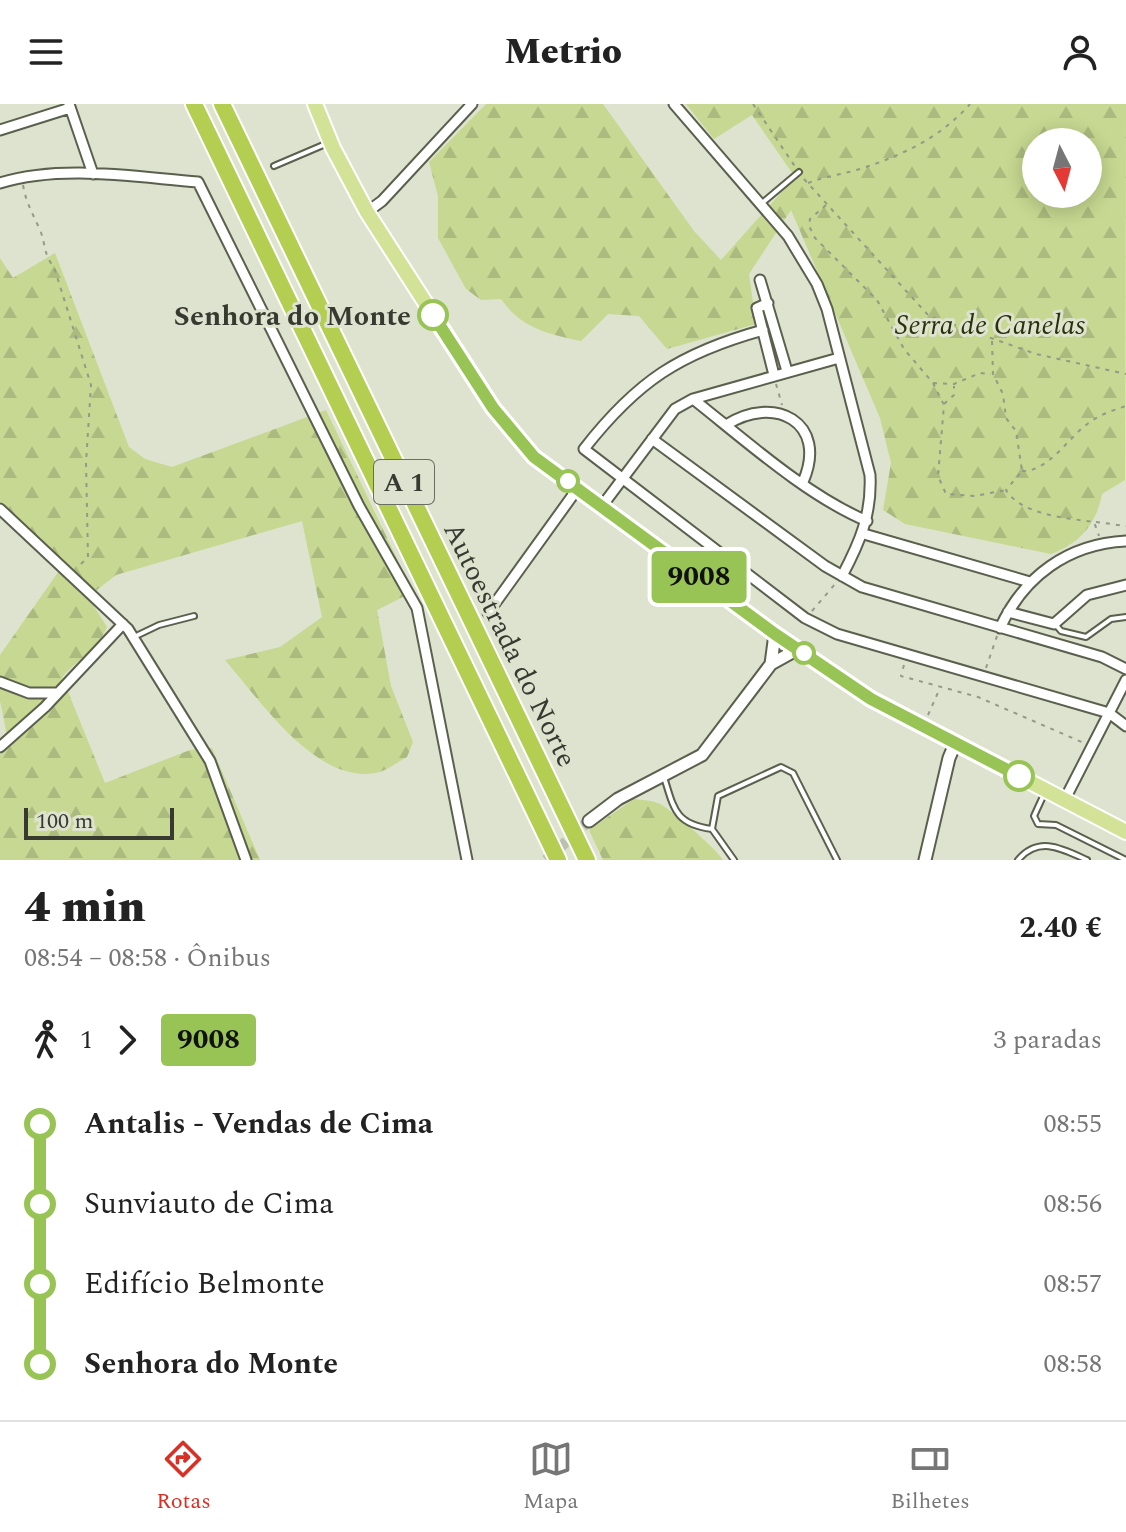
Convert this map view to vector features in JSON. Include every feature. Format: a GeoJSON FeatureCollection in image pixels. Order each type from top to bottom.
{"type":"FeatureCollection","features":[{"type":"Feature","properties":{"kind":"highway","name":"Autoestrada do Norte"},"geometry":{"type":"LineString","coordinates":[[194,104],[558,860]]}},
{"type":"Feature","properties":{"kind":"highway","name":"Autoestrada do Norte"},"geometry":{"type":"LineString","coordinates":[[222,104],[587,860]]}},
{"type":"Feature","properties":{"kind":"main road"},"geometry":{"type":"LineString","coordinates":[[315,104],[330,142],[367,212],[517,440],[775,634],[871,699],[1126,832]]}},
{"type":"Feature","properties":{"kind":"street"},"geometry":{"type":"LineString","coordinates":[[367,212],[382,201],[472,104]]}},
{"type":"Feature","properties":{"kind":"street"},"geometry":{"type":"LineString","coordinates":[[674,104],[788,236],[817,284],[868,460],[871,499],[867,521],[864,534],[842,576]]}},
{"type":"Feature","properties":{"kind":"street"},"geometry":{"type":"LineString","coordinates":[[0,130],[70,106],[93,174]]}},
{"type":"Feature","properties":{"kind":"street"},"geometry":{"type":"LineString","coordinates":[[0,183],[21,177],[93,174],[198,182],[359,506],[417,608],[467,860]]}},
{"type":"Feature","properties":{"kind":"street"},"geometry":{"type":"LineString","coordinates":[[760,280],[787,371]]}},
{"type":"Feature","properties":{"kind":"street"},"geometry":{"type":"LineString","coordinates":[[768,303],[757,308],[774,375]]}},
{"type":"Feature","properties":{"kind":"street"},"geometry":{"type":"LineString","coordinates":[[763,330],[719,342],[681,359],[641,385],[584,449],[805,618],[837,634],[1109,713],[1126,726]]}},
{"type":"Feature","properties":{"kind":"street"},"geometry":{"type":"LineString","coordinates":[[602,506],[675,409],[693,399],[839,358]]}},
{"type":"Feature","properties":{"kind":"street"},"geometry":{"type":"LineString","coordinates":[[693,399],[803,482],[849,514],[867,521]]}},
{"type":"Feature","properties":{"kind":"street"},"geometry":{"type":"LineString","coordinates":[[726,425],[750,411],[780,413],[795,421],[805,431],[809,445],[810,464],[803,482]]}},
{"type":"Feature","properties":{"kind":"street"},"geometry":{"type":"LineString","coordinates":[[652,439],[842,576],[862,587],[1102,657],[1126,669]]}},
{"type":"Feature","properties":{"kind":"street"},"geometry":{"type":"LineString","coordinates":[[488,613],[578,488]]}},
{"type":"Feature","properties":{"kind":"street"},"geometry":{"type":"LineString","coordinates":[[0,509],[70,571],[133,637],[210,761],[246,860]]}},
{"type":"Feature","properties":{"kind":"street"},"geometry":{"type":"LineString","coordinates":[[864,534],[1030,582]]}},
{"type":"Feature","properties":{"kind":"street"},"geometry":{"type":"LineString","coordinates":[[1000,628],[1030,582],[1063,558],[1101,544],[1126,541]]}},
{"type":"Feature","properties":{"kind":"street"},"geometry":{"type":"LineString","coordinates":[[1008,612],[1054,624],[1087,595],[1126,585]]}},
{"type":"Feature","properties":{"kind":"street"},"geometry":{"type":"LineString","coordinates":[[0,747],[58,693],[123,624]]}},
{"type":"Feature","properties":{"kind":"street"},"geometry":{"type":"LineString","coordinates":[[771,664],[775,634]]}},
{"type":"Feature","properties":{"kind":"street"},"geometry":{"type":"LineString","coordinates":[[589,821],[618,799],[702,755],[771,664],[798,649]]}},
{"type":"Feature","properties":{"kind":"street"},"geometry":{"type":"LineString","coordinates":[[1065,799],[1126,680]]}},
{"type":"Feature","properties":{"kind":"street"},"geometry":{"type":"LineString","coordinates":[[0,682],[29,693],[58,693]]}},
{"type":"Feature","properties":{"kind":"street"},"geometry":{"type":"LineString","coordinates":[[925,860],[955,744]]}},
{"type":"Feature","properties":{"kind":"lane"},"geometry":{"type":"LineString","coordinates":[[274,166],[330,142]]}},
{"type":"Feature","properties":{"kind":"lane"},"geometry":{"type":"LineString","coordinates":[[760,204],[799,172]]}},
{"type":"Feature","properties":{"kind":"lane"},"geometry":{"type":"LineString","coordinates":[[133,637],[159,625],[194,616]]}},
{"type":"Feature","properties":{"kind":"lane"},"geometry":{"type":"LineString","coordinates":[[1054,624],[1061,631],[1086,637],[1111,619],[1126,617]]}},
{"type":"Feature","properties":{"kind":"lane"},"geometry":{"type":"LineString","coordinates":[[734,860],[712,829],[718,796],[781,767],[793,773],[837,860]]}},
{"type":"Feature","properties":{"kind":"lane"},"geometry":{"type":"LineString","coordinates":[[664,775],[675,812],[690,826],[712,829]]}},
{"type":"Feature","properties":{"kind":"lane"},"geometry":{"type":"LineString","coordinates":[[1047,790],[1034,816],[1038,824],[1056,825],[1126,860]]}},
{"type":"Feature","properties":{"kind":"lane"},"geometry":{"type":"LineString","coordinates":[[1018,860],[1031,848],[1043,845],[1054,846],[1087,860]]}},
{"type":"Feature","properties":{"kind":"path"},"geometry":{"type":"LineString","coordinates":[[753,104],[807,183],[929,316],[1048,357],[1126,374]]}},
{"type":"Feature","properties":{"kind":"path"},"geometry":{"type":"LineString","coordinates":[[807,183],[862,169],[925,142],[953,125],[970,104]]}},
{"type":"Feature","properties":{"kind":"path"},"geometry":{"type":"LineString","coordinates":[[21,177],[26,204],[42,234],[43,254],[54,267],[91,385],[86,463],[88,557],[82,566],[70,571]]}},
{"type":"Feature","properties":{"kind":"path"},"geometry":{"type":"LineString","coordinates":[[827,204],[810,219],[809,226],[815,238],[877,300],[904,349],[933,383],[944,405],[938,476],[946,494],[975,496],[1006,490],[1022,471],[1016,431],[1006,418],[1003,394],[993,374],[992,340]]}},
{"type":"Feature","properties":{"kind":"path"},"geometry":{"type":"LineString","coordinates":[[933,383],[954,384],[980,373],[993,374]]}},
{"type":"Feature","properties":{"kind":"path"},"geometry":{"type":"LineString","coordinates":[[944,405],[954,395],[954,384]]}},
{"type":"Feature","properties":{"kind":"path"},"geometry":{"type":"LineString","coordinates":[[778,390],[781,399]]}},
{"type":"Feature","properties":{"kind":"path"},"geometry":{"type":"LineString","coordinates":[[1022,471],[1031,471],[1049,459],[1092,420],[1126,406]]}},
{"type":"Feature","properties":{"kind":"path"},"geometry":{"type":"LineString","coordinates":[[1006,490],[1012,501],[1027,507],[1126,526]]}},
{"type":"Feature","properties":{"kind":"path"},"geometry":{"type":"LineString","coordinates":[[1094,522],[1101,544]]}},
{"type":"Feature","properties":{"kind":"path"},"geometry":{"type":"LineString","coordinates":[[805,618],[842,576]]}},
{"type":"Feature","properties":{"kind":"path"},"geometry":{"type":"LineString","coordinates":[[985,671],[992,646]]}},
{"type":"Feature","properties":{"kind":"path"},"geometry":{"type":"LineString","coordinates":[[931,661],[905,662],[901,676],[978,697],[1092,746]]}},
{"type":"Feature","properties":{"kind":"path"},"geometry":{"type":"LineString","coordinates":[[923,727],[940,687]]}},
{"type":"Feature","properties":{"kind":"green space","name":"Serra de Canelas"},"geometry":{"type":"Polygon","coordinates":[[[486,104],[603,104],[694,231],[721,260],[795,177],[752,115],[714,139],[686,104],[1126,104],[1125,480],[1102,494],[1096,515],[1085,532],[1051,554],[905,524],[883,510],[891,463],[880,418],[791,210],[749,274],[756,324],[667,349],[639,316],[608,314],[581,341],[557,336],[526,323],[501,299],[481,300],[466,289],[438,238],[438,196],[429,162],[486,104]]]}},
{"type":"Feature","properties":{"kind":"green space"},"geometry":{"type":"Polygon","coordinates":[[[55,253],[129,447],[145,459],[172,467],[326,410],[411,588],[403,597],[377,610],[391,686],[413,742],[407,757],[387,769],[357,773],[335,767],[292,737],[225,660],[280,647],[322,617],[302,521],[116,575],[88,597],[107,627],[93,649],[62,677],[105,783],[190,750],[212,748],[260,860],[0,860],[0,755],[9,745],[0,701],[0,655],[59,571],[42,540],[0,502],[0,258],[13,278],[55,253]]]}},
{"type":"Feature","properties":{"kind":"green space"},"geometry":{"type":"Polygon","coordinates":[[[634,799],[665,807],[723,860],[603,860],[589,830],[634,799]]]}},
{"type":"Feature","properties":{"kind":"tunnel"},"geometry":{"type":"LineString","coordinates":[[546,860],[589,821]]}},
{"type":"Feature","properties":{"kind":"bus line","name":"9008"},"geometry":{"type":"LineString","coordinates":[[433,315],[493,408],[534,457],[775,634],[871,699],[1019,776]]}},
{"type":"Feature","properties":{"kind":"place","name":"Senhora do Monte"},"geometry":{"type":"Point","coordinates":[433,315]}}]}
